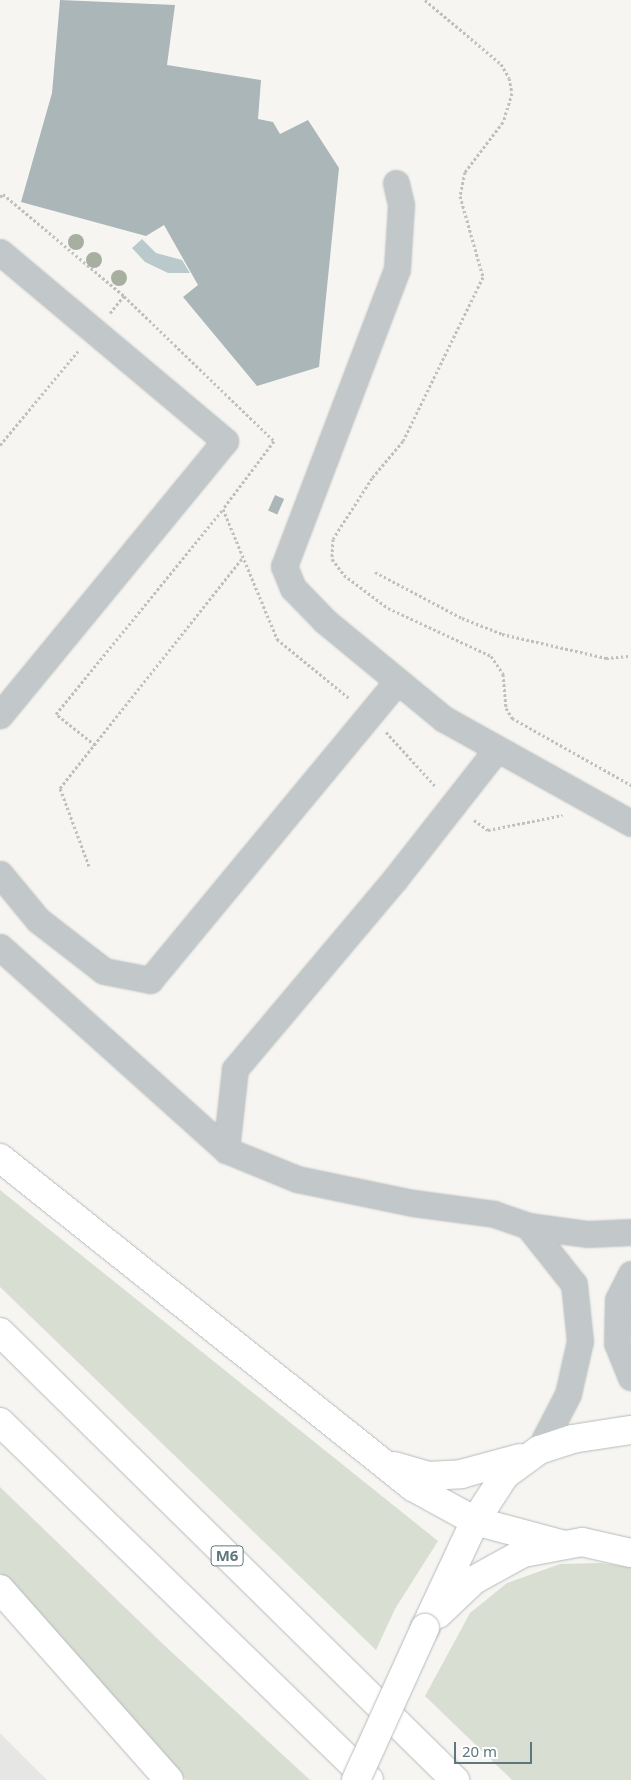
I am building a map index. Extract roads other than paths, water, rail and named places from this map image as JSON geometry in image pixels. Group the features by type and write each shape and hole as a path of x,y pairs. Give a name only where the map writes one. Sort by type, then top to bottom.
{"highway":[{"path":"0,1158 383,1464 448,1509 474,1521 561,1544"},
{"name":"M6","path":"0,1332 455,1780"},
{"path":"0,1422 369,1780"},
{"path":"383,1464 428,1476 461,1474 533,1453 572,1439 631,1430"},
{"path":"356,1780 474,1521 505,1475 533,1453"},
{"path":"425,1628 454,1598 490,1569 523,1552 561,1544 582,1542 631,1553"},
{"path":"0,1590 169,1780"}],"lane":[{"path":"396,183 401,205 397,270 284,566 299,595 397,681 444,719 496,750 631,823"},
{"path":"0,252 226,441 0,715"},
{"path":"0,874 38,920 104,970 150,980 397,681"},
{"path":"226,1150 235,1069 389,886 496,750"},
{"path":"0,947 226,1150 297,1180 414,1203 494,1214 528,1226 588,1234 631,1232"},
{"path":"528,1226 574,1284 580,1341 568,1394 533,1453"},
{"path":"631,1274 618,1300 617,1343 631,1378"}]}
